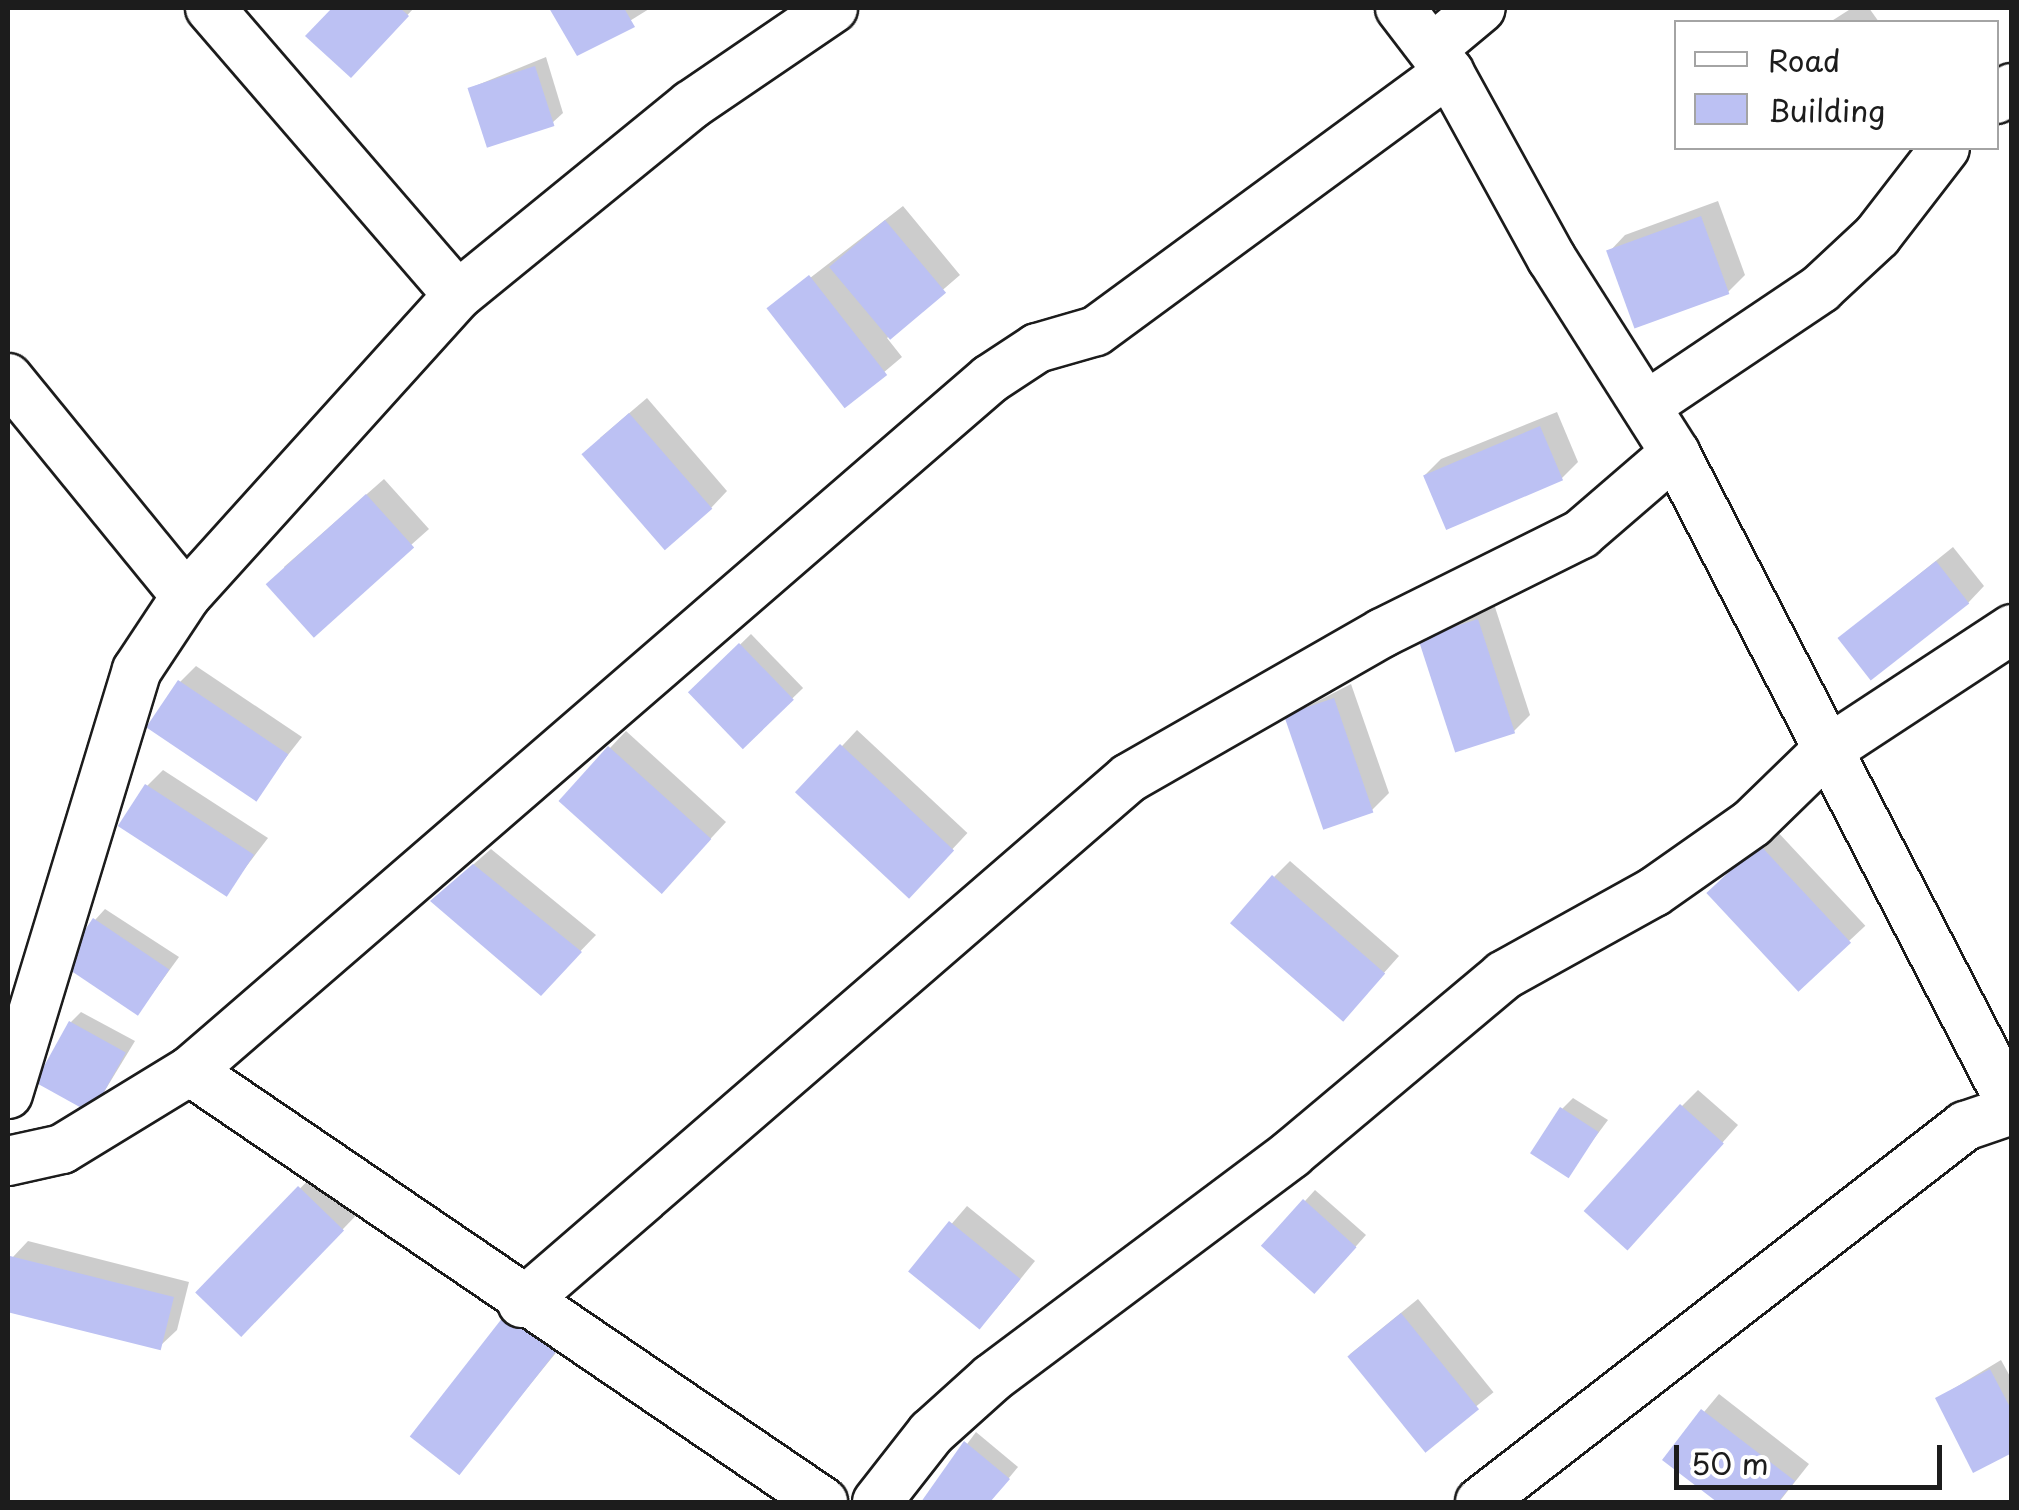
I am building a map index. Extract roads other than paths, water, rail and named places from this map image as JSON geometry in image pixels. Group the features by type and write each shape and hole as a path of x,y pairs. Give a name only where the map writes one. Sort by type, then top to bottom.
{"street":[{"path":"210,8 458,295"},
{"path":"8,1094 137,670 186,596 458,295 691,105 833,8"},
{"path":"1400,8 1441,60 1675,453 2012,1108 1965,1126 1480,1502"},
{"path":"8,1161 62,1148 190,1071 990,379 1037,348 1096,331 1441,60 1480,8"},
{"path":"1646,406 1820,289 1877,236 1943,150"},
{"path":"8,378 186,596"},
{"path":"522,1303 1128,778 1382,633 1581,534 1675,453"},
{"path":"877,1502 931,1434 992,1378 1290,1154 1504,975 1654,892 1752,823 1826,752 2012,629"},
{"path":"190,1071 522,1303 823,1502"}]}
